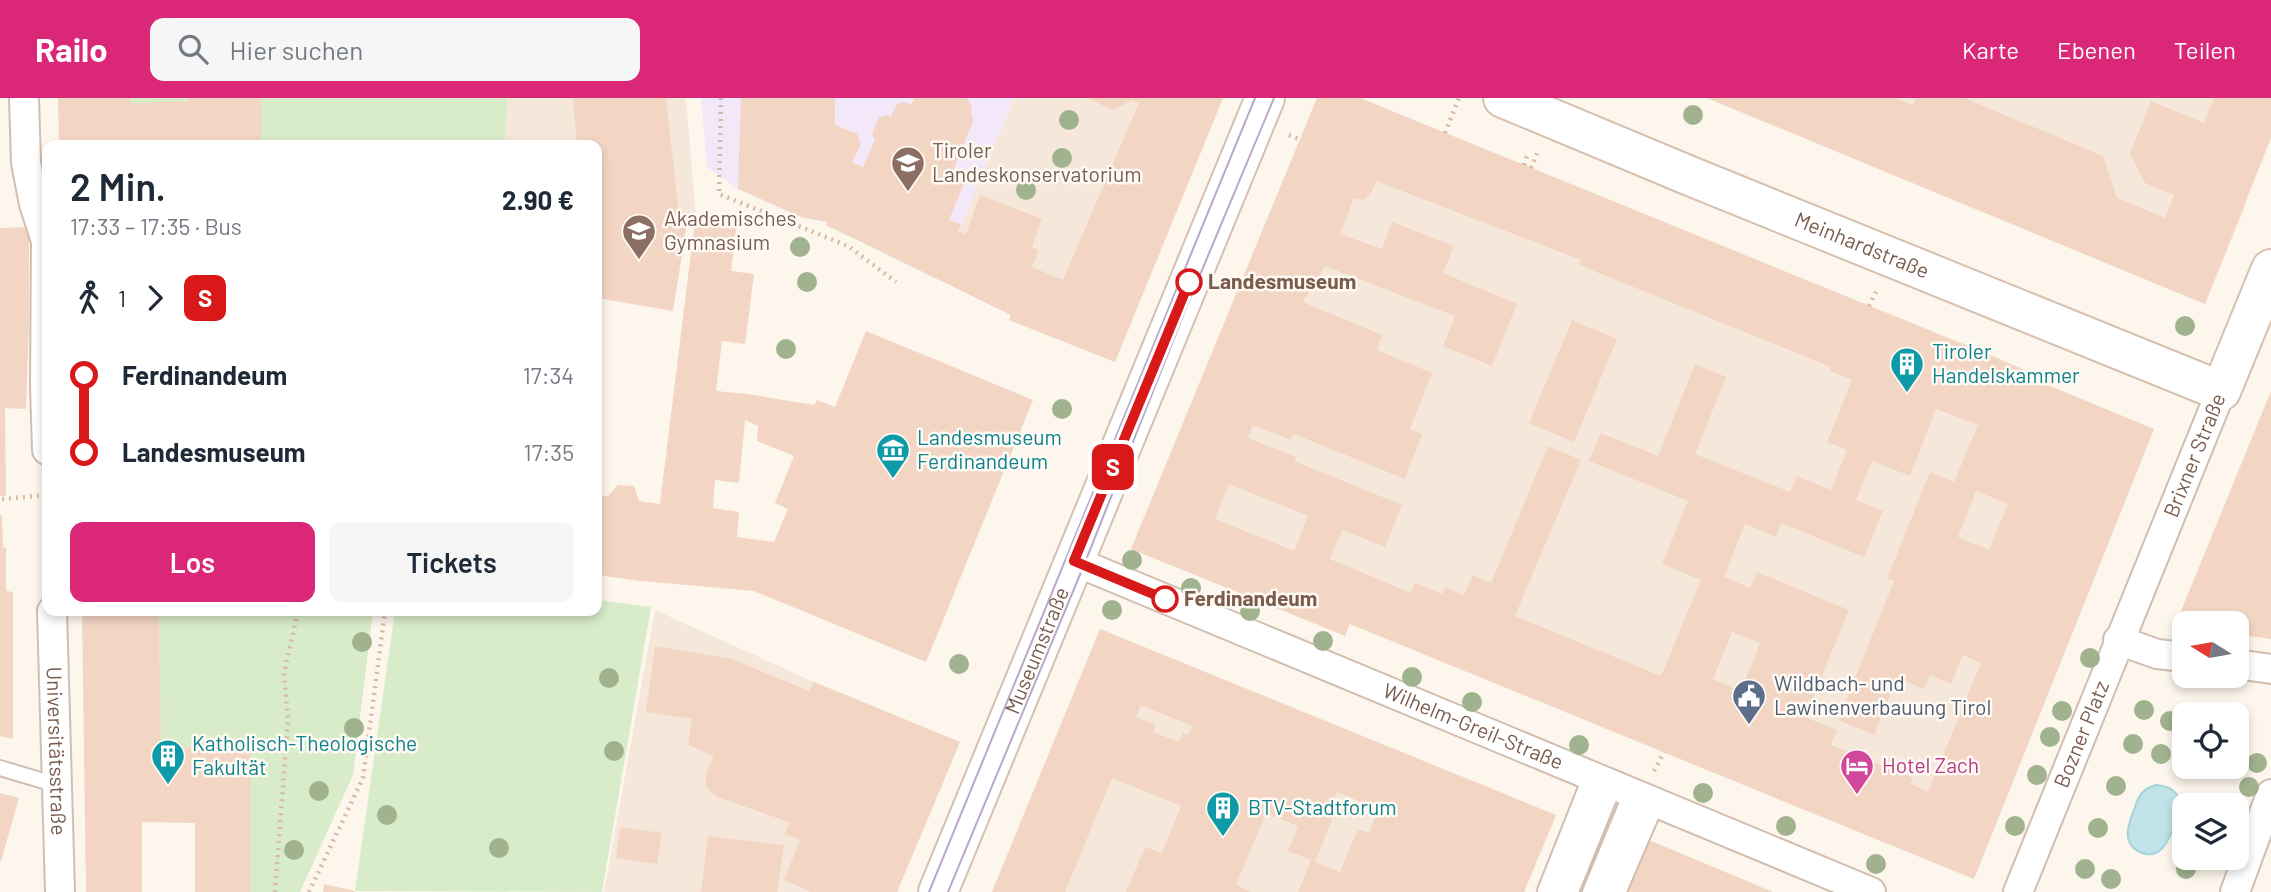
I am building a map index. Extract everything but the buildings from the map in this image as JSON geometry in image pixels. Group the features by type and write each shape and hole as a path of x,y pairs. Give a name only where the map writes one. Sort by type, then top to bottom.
{"street":[{"path":"24,98 26,163 42,229"},
{"name":"Museumstraße","path":"938,892 1265,98"},
{"name":"Meinhardstraße","path":"1503,98 2221,391"},
{"name":"Brixner Straße","path":"2118,640 2271,269"},
{"name":"Wilhelm-Greil-Straße","path":"1074,561 1871,892"},
{"name":"Universitätsstraße","path":"52,616 61,892"},
{"path":"2118,640 2157,654 2172,656"},
{"name":"Bozner Platz","path":"2018,892 2118,640"},
{"path":"2249,666 2271,669"},
{"path":"1552,892 1623,790"},
{"path":"1611,892 1623,790"},
{"path":"2235,892 2271,794"}],"lane":[{"path":"0,768 57,785"},
{"path":"1571,892 1623,790"},
{"path":"1590,892 1623,790"}],"path":[{"path":"720,98 719,194 848,246 896,282"},
{"path":"1445,133 1459,98"},
{"path":"1524,164 1528,153"},
{"path":"1531,168 1536,155"},
{"path":"2,499 42,495"},
{"path":"275,892 288,720 284,673 297,616"},
{"path":"309,892 363,779 384,616"}],"shaded area":[{"path":"427,98 686,98 696,220 602,221 602,140 434,140"},
{"path":"701,98 1014,98 939,279 826,225 827,222 801,217 738,189 707,167"},
{"path":"1014,98 1223,98 1115,362 1009,320 1011,315 939,279"},
{"path":"1317,98 1360,98 2154,429 1974,879 1350,624 1306,619 1131,549"},
{"path":"1707,98 2271,98 2243,206 2245,207 2205,304"},
{"path":"655,610 814,682 960,742 897,892 604,892"},
{"path":"1100,629 1556,815 1524,892 992,892"}],"green space":[{"path":"130,98 188,98 188,101 130,103"},
{"path":"261,98 507,98 505,140 261,140"},
{"path":"602,601 651,607 602,892 355,891 394,616 602,616"},
{"path":"159,616 372,616 353,775 300,892 251,892 251,750 161,747"}],"water":[{"path":"2156,785 2165,786 2176,793 2172,793 2172,832 2162,848 2152,854 2138,851 2128,838 2133,812 2140,795"}],"tram line":[{"path":"929,892 1255,98"},
{"path":"948,892 1274,98"}],"bus line":[{"name":"S","path":"1165,599 1074,561 1189,282"}],"place":[{"name":"Tiroler Landeskonservatorium","path":"908,193"},
{"name":"Akademisches Gymnasium","path":"639,261"},
{"name":"Landesmuseum","path":"1189,282"},
{"name":"Tiroler Handelskammer","path":"1907,394"},
{"name":"Landesmuseum Ferdinandeum","path":"893,480"},
{"name":"Ferdinandeum","path":"1165,599"},
{"name":"Wildbach- und Lawinenverbauung Tirol","path":"1749,726"},
{"name":"Katholisch-Theologische Fakultät","path":"168,786"},
{"name":"Hotel Zach","path":"1857,796"},
{"name":"BTV-Stadtforum","path":"1223,838"}]}
